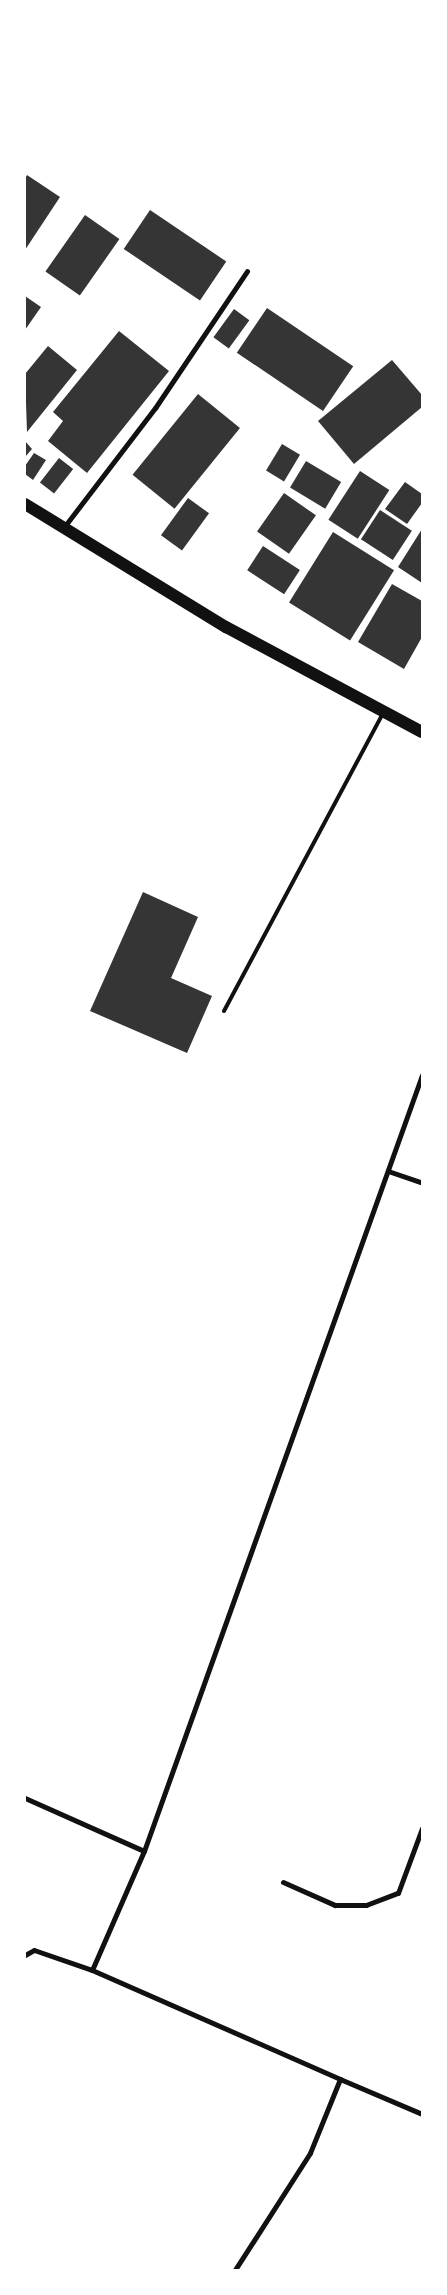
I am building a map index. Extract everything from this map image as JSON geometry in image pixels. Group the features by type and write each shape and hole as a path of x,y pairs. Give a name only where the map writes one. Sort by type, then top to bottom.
{"main road":[{"path":"25,504 226,627 422,732"}],"street":[{"path":"64,528 155,408 247,271"},
{"path":"92,1970 144,1851 422,1075"},
{"path":"388,1171 422,1183"},
{"path":"25,1798 144,1851"},
{"path":"283,1882 335,1905 366,1905 398,1892 422,1828"},
{"path":"25,1955 34,1950 92,1970 422,2114"},
{"path":"236,2270 310,2152 340,2078"}],"lane":[{"path":"224,1011 384,711"}],"building":[{"path":"27,175 60,197 25,250 25,179"},
{"path":"150,210 226,261 200,300 124,249"},
{"path":"85,215 119,239 80,296 45,272"},
{"path":"25,296 41,307 25,330"},
{"path":"267,308 353,366 323,411 237,353"},
{"path":"234,309 249,320 229,348 213,337"},
{"path":"119,331 169,371 87,473 48,441 63,421 53,412"},
{"path":"48,346 77,370 27,432 25,374"},
{"path":"392,360 422,395 422,407 354,464 318,421"},
{"path":"198,394 240,428 175,509 133,475"},
{"path":"25,441 32,449 25,457"},
{"path":"282,444 300,455 284,481 266,471"},
{"path":"34,453 46,460 33,480 25,474 25,466"},
{"path":"59,458 73,469 54,494 40,482"},
{"path":"306,461 341,482 325,509 290,488"},
{"path":"360,471 389,490 358,539 328,520"},
{"path":"405,482 422,494 422,503 407,524 385,509"},
{"path":"284,493 316,515 289,554 257,532"},
{"path":"188,498 209,513 182,550 161,535"},
{"path":"380,510 412,531 393,560 361,539"},
{"path":"422,529 422,583 398,567"},
{"path":"333,532 394,570 350,641 289,602"},
{"path":"263,546 300,570 284,594 247,570"},
{"path":"392,584 422,601 422,637 404,669 358,642"},
{"path":"143,892 198,917 171,978 212,996 187,1053 90,1011"}]}
